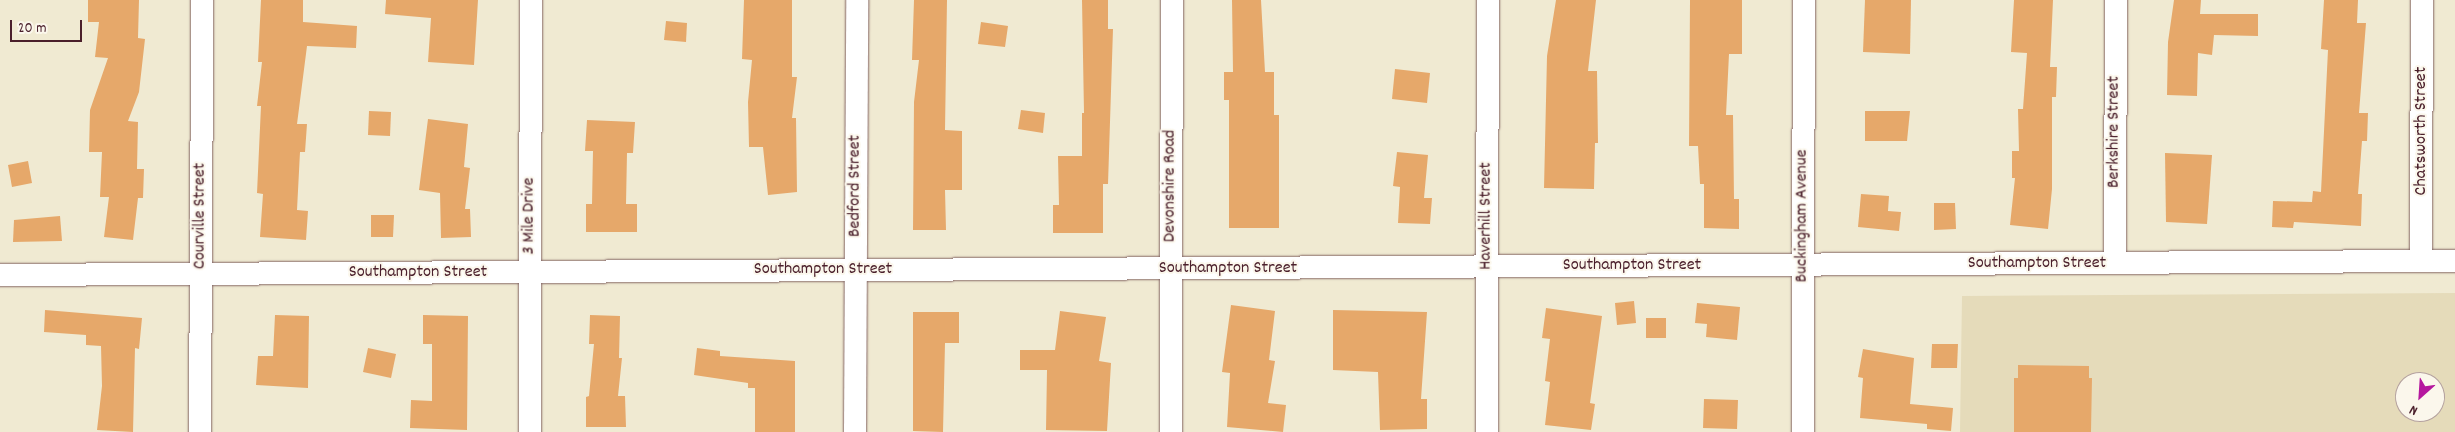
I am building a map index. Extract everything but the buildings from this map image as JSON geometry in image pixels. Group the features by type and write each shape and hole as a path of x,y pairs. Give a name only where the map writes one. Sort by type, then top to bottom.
{"street":[{"name":"Courville Street","path":"200,432 202,0"},
{"name":"3 Mile Drive","path":"530,432 531,0"},
{"name":"Bedford Street","path":"855,432 857,0"},
{"name":"Devonshire Road","path":"1171,432 1172,0"},
{"name":"Haverhill Street","path":"1487,432 1488,0"},
{"name":"Buckingham Avenue","path":"1803,432 1804,0"},
{"name":"Berkshire Street","path":"2115,263 2116,0"},
{"name":"Chatsworth Street","path":"2421,261 2422,0"},
{"name":"Southampton Street","path":"0,275 2455,261"}],"shaded area":[{"path":"2455,293 2455,432 1960,432 1962,296"}]}
